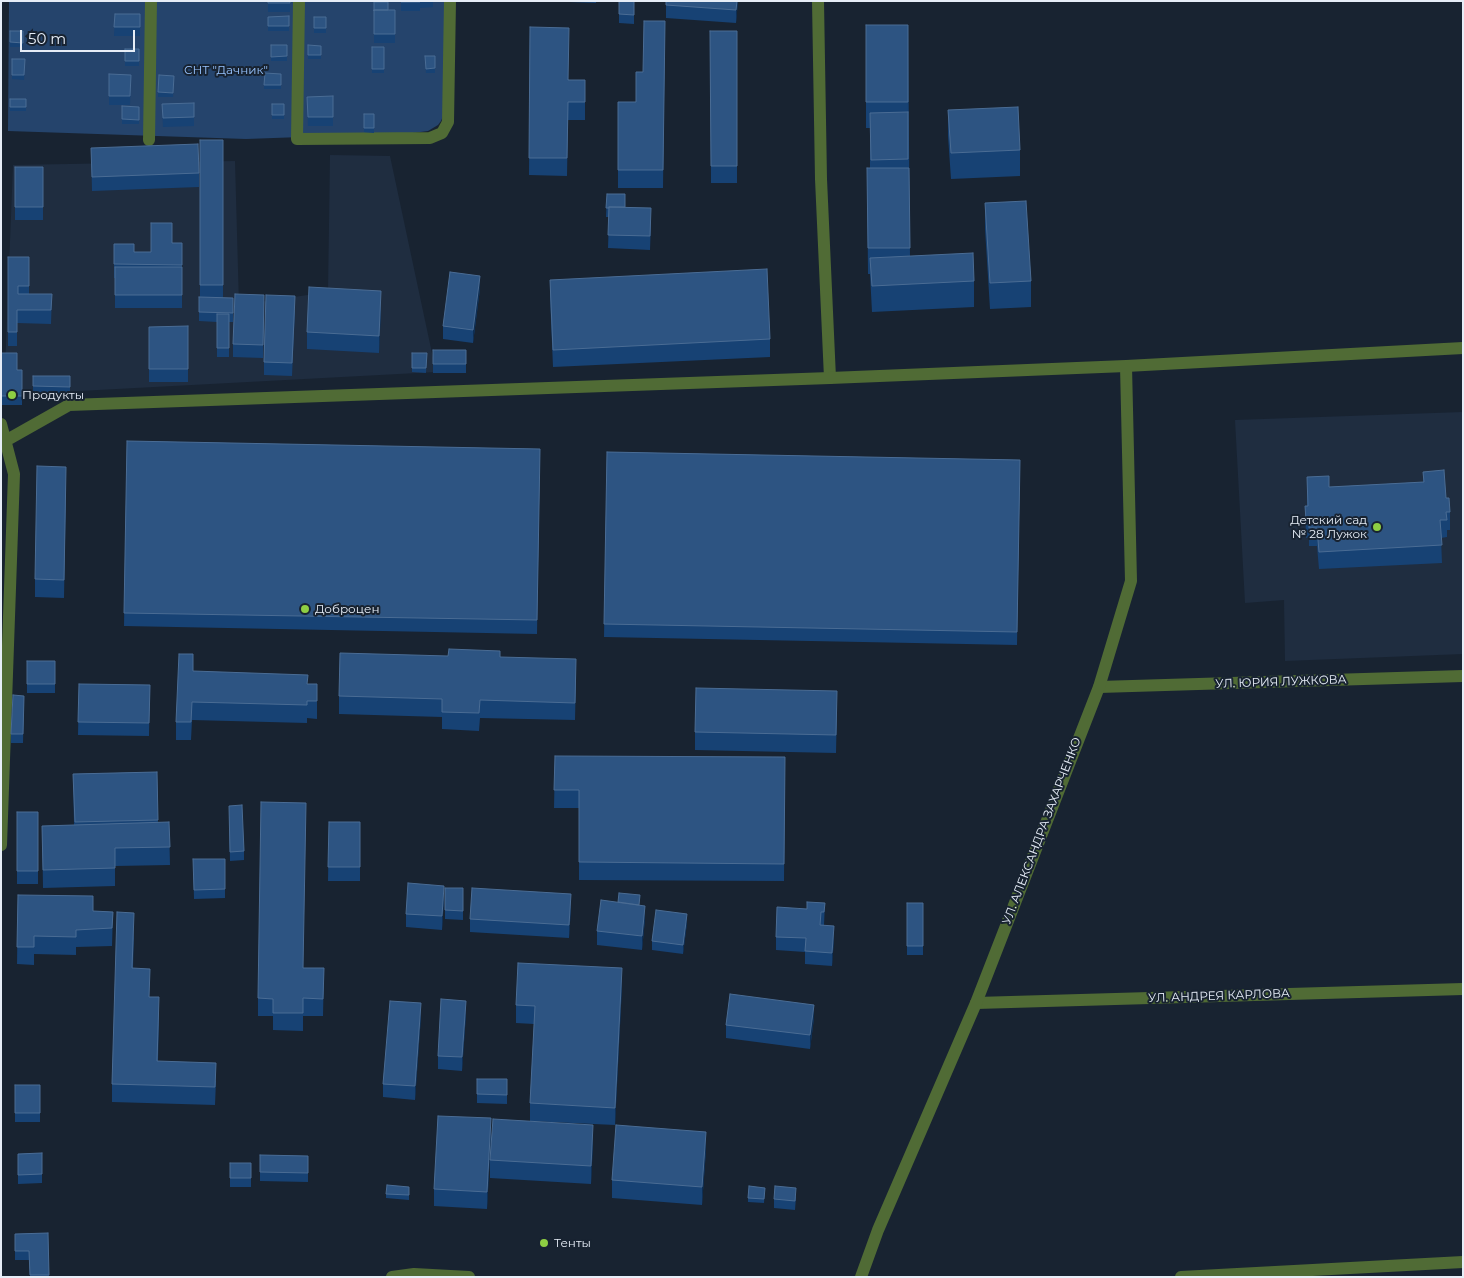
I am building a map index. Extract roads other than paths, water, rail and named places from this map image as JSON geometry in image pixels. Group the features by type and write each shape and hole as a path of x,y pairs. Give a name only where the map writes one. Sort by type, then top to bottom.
{"street":[{"path":"149,140 151,1"},
{"path":"299,1 297,139 430,138 442,132 448,122 450,1"},
{"path":"818,1 821,179 830,378"},
{"path":"7,440 69,405 1126,366 1463,348"},
{"name":"УЛ. АЛЕКСАНДРА ЗАХАРЧЕНКО","path":"862,1277 878,1230 976,1003 1099,687 1131,581 1126,366"},
{"path":"1,424 7,440 14,474 6,528 1,844"},
{"name":"УЛ. ЮРИЯ ЛУЖКОВА","path":"1099,687 1463,676"},
{"name":"УЛ. АНДРЕЯ КАРЛОВА","path":"976,1003 1463,989"},
{"path":"1181,1277 1463,1262"},
{"path":"392,1277 414,1274 469,1277"}],"place":[{"name":"Продукты","path":"12,395"},
{"name":"Детский сад № 28 Лужок","path":"1377,527"},
{"name":"Доброцен","path":"305,609"},
{"name":"Тенты","path":"544,1243"}],"park label":[{"name":"СНТ \"Дачник\"","path":"226,70"}]}
